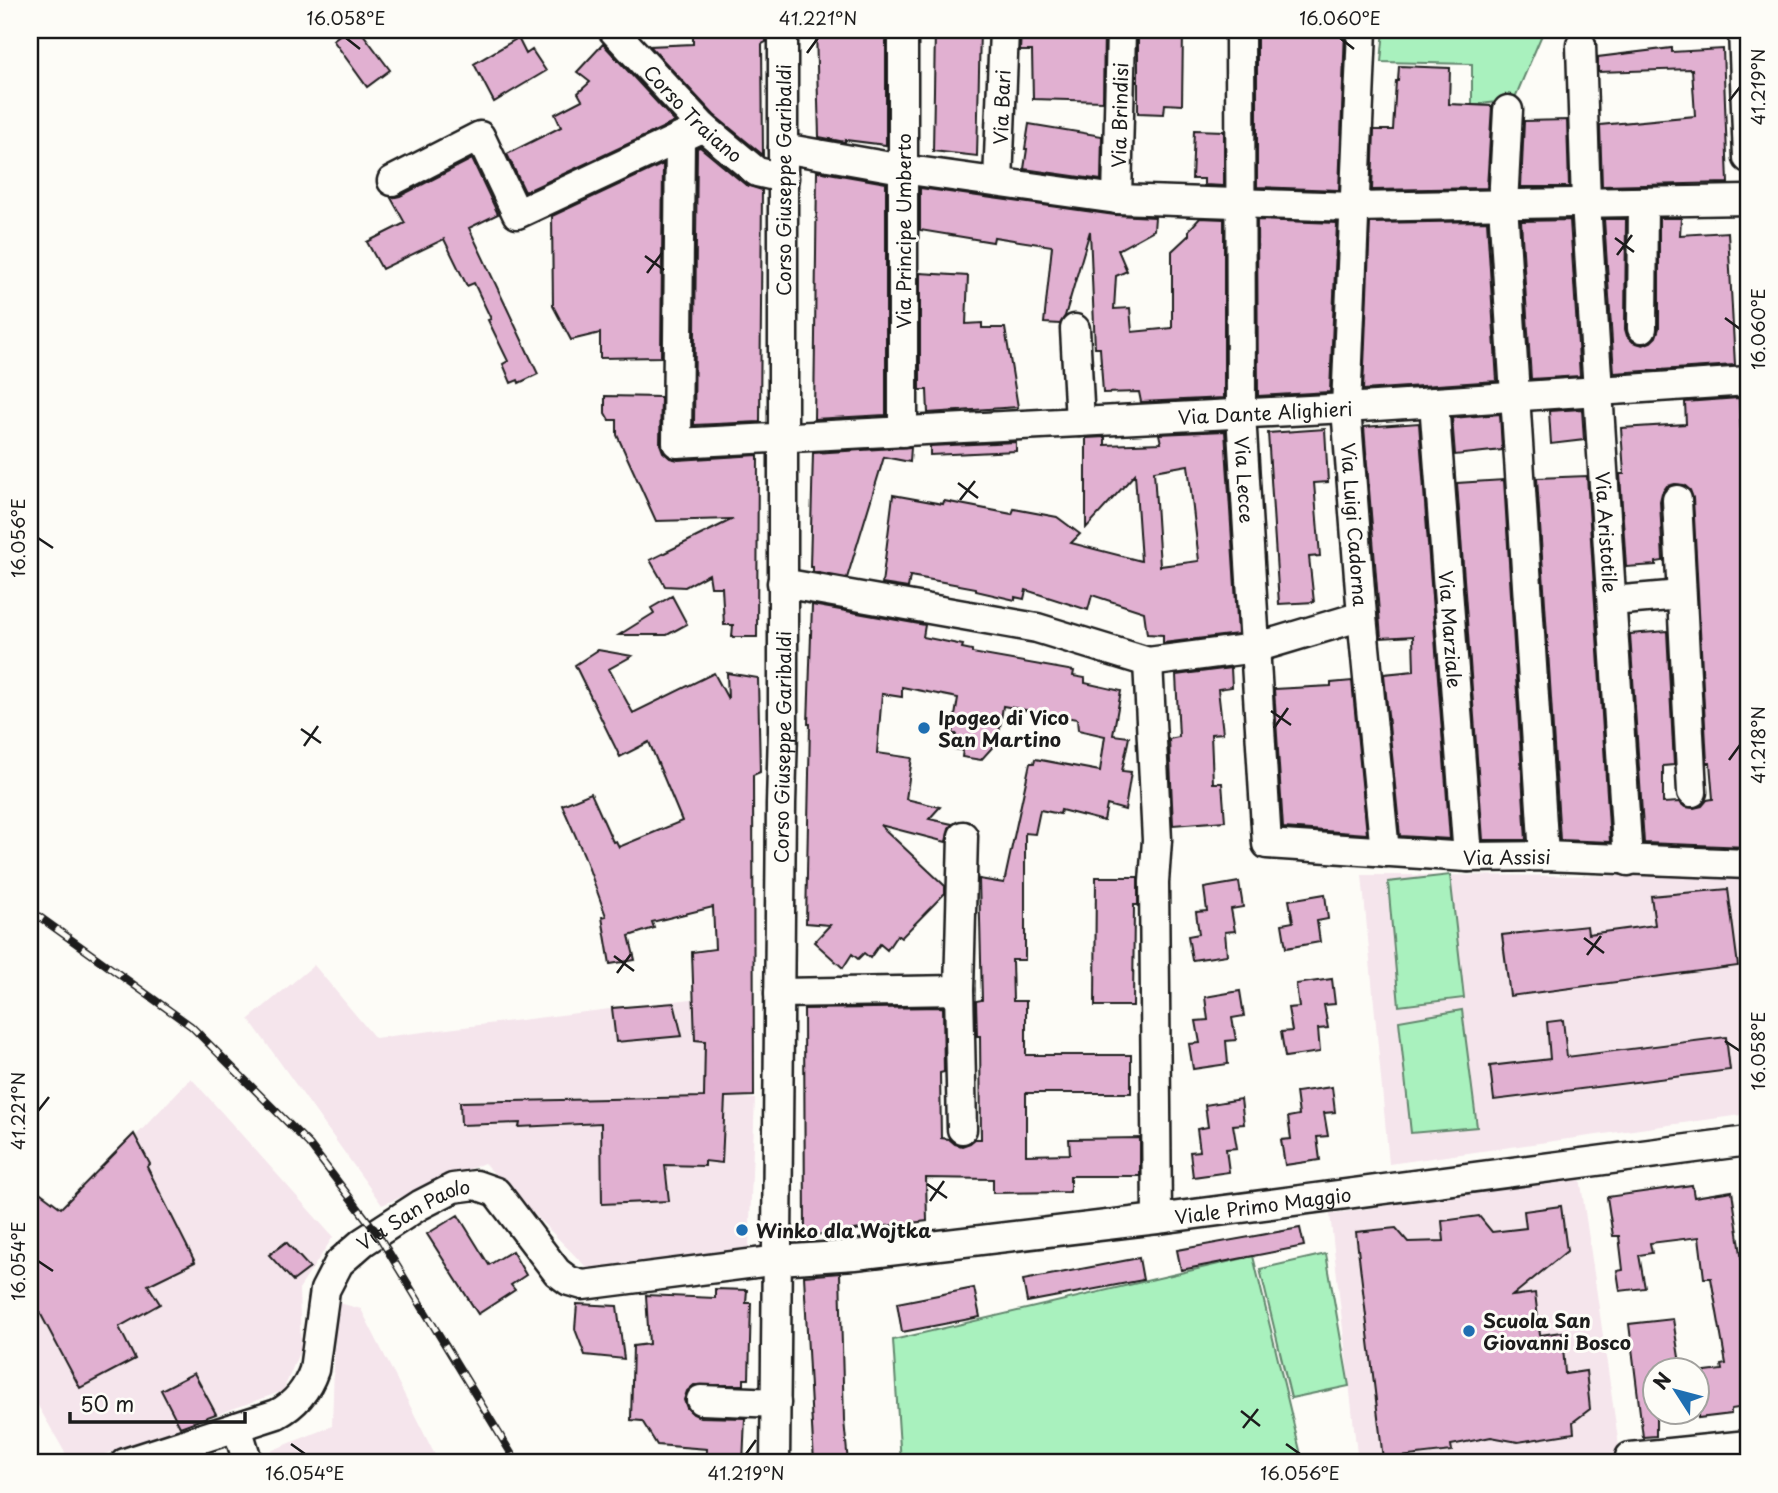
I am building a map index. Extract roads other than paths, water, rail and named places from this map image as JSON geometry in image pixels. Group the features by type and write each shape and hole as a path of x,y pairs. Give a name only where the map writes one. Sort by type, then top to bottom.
{"street":[{"name":"Corso Traiano","path":"613,30 692,132 757,172 784,178"},
{"name":"Corso Giuseppe Garibaldi","path":"775,1463 783,731 783,30"},
{"name":"Via Principe Umberto","path":"903,30 903,432"},
{"name":"Via Bari","path":"998,183 1004,30"},
{"name":"Via Brindisi","path":"1118,199 1121,30"},
{"name":"Via Lecce","path":"1240,30 1241,414 1267,844"},
{"name":"Via Luigi Cadorna","path":"1362,30 1346,408 1362,616 1385,852"},
{"path":"1743,30 1748,158"},
{"name":"Via Aristotile","path":"1581,45 1586,203 1628,861"},
{"path":"1508,110 1503,204 1544,856"},
{"path":"392,181 480,136 517,214 692,132"},
{"name":"Via Dante Alighieri","path":"692,132 677,443 1346,408 1748,381"},
{"path":"783,148 902,169 1118,199 1354,207 1748,200"},
{"path":"1642,328 1643,202"},
{"path":"1075,329 1080,422"},
{"name":"Via Marziale","path":"1434,402 1468,857"},
{"path":"1676,500 1692,792"},
{"path":"782,583 1038,628 1148,662 1255,648 1362,616"},
{"path":"1612,601 1682,595"},
{"path":"1148,662 1157,841 1154,882 1157,1219"},
{"path":"962,1129 959,990 963,836"},
{"name":"Via Assisi","path":"1267,844 1468,857 1544,856 1748,864"},
{"path":"779,993 959,990"},
{"name":"Viale Primo Maggio","path":"778,1260 855,1255 1157,1219 1748,1141"},
{"name":"Via San Paolo","path":"125,1463 286,1409 304,1392 310,1381 317,1359 326,1290 332,1275 344,1258 356,1247 420,1205 459,1185 476,1185 496,1192 553,1267 576,1284 778,1260"},
{"path":"701,1400 776,1403"},
{"path":"237,1427 248,1463"},
{"path":"1630,1457 1748,1446"}],"railway":[{"path":"30,910 191,1026 309,1144 377,1233 517,1463"}],"place":[{"name":"Ipogeo di Vico San Martino","path":"924,728"},
{"name":"Winko dla Wojtka","path":"742,1230"},
{"name":"Scuola San Giovanni Bosco","path":"1469,1331"}]}
